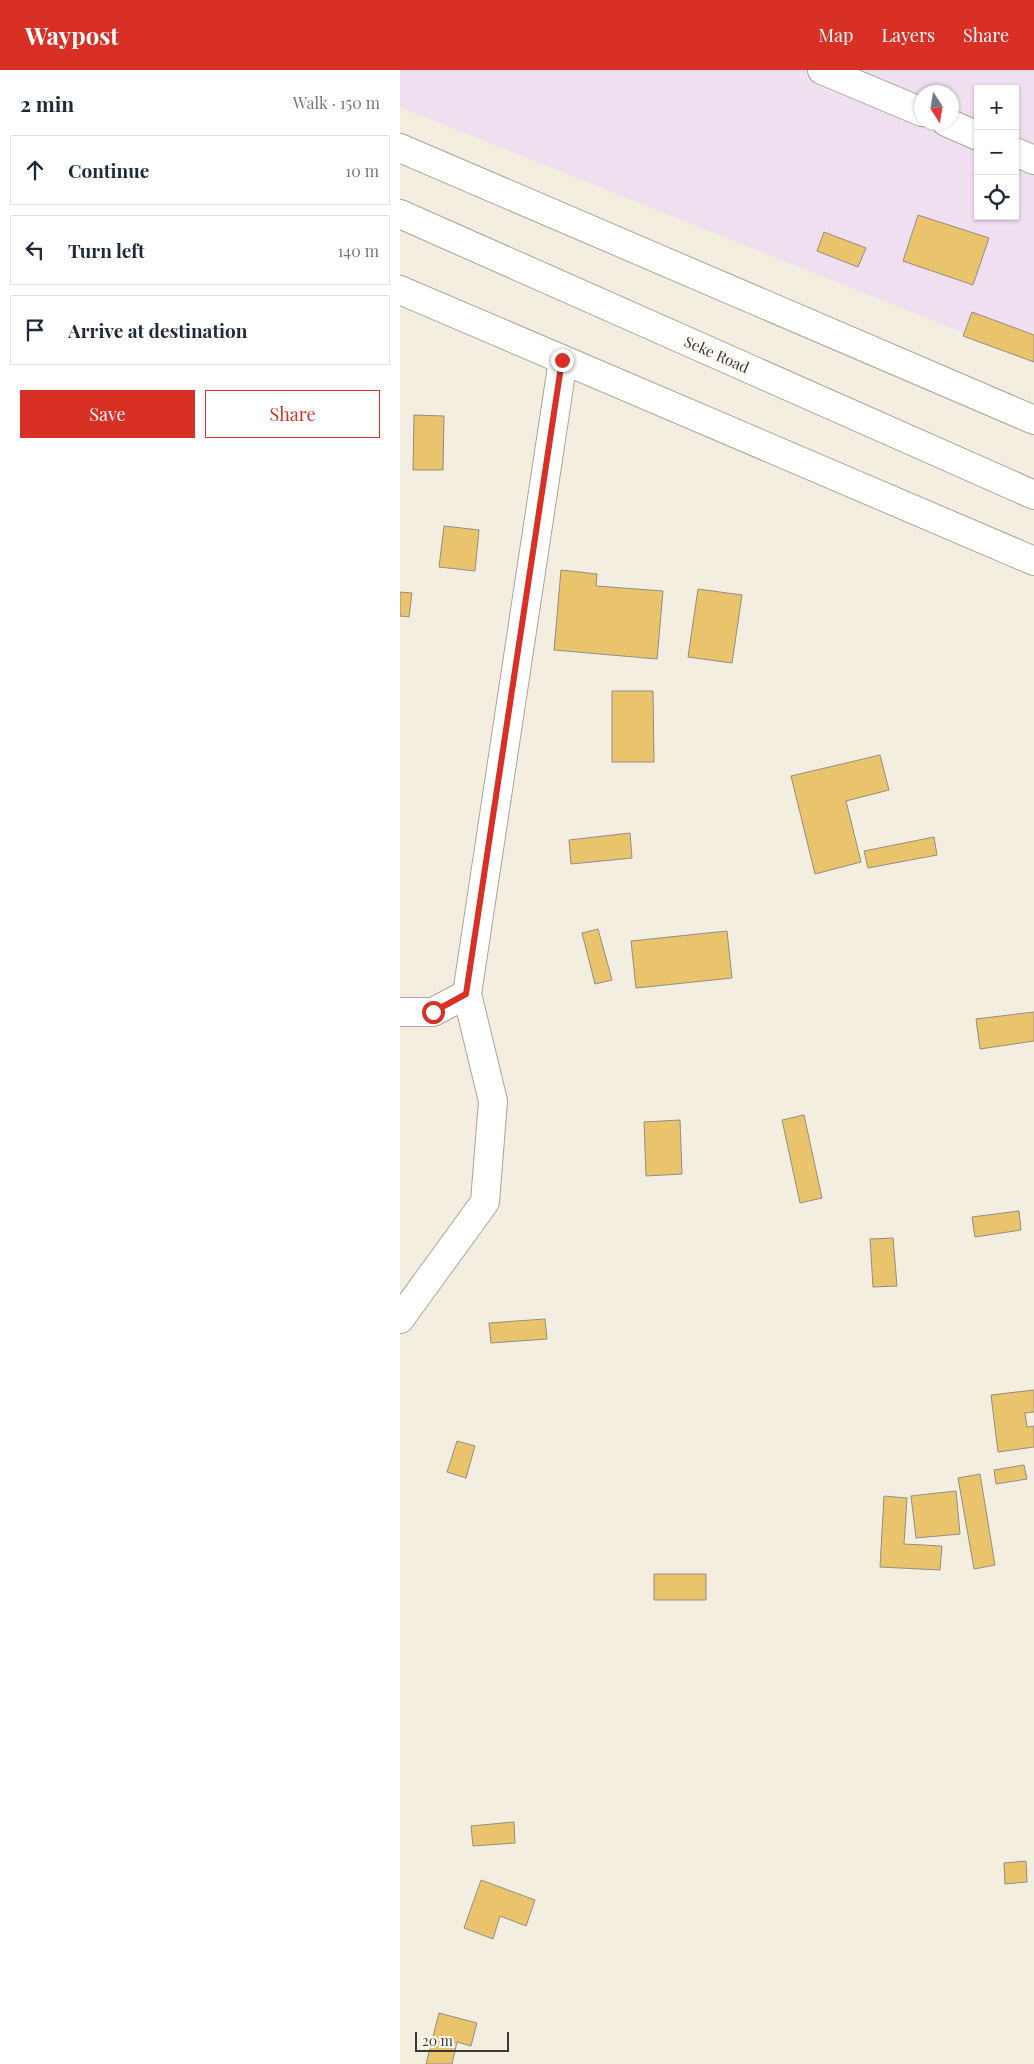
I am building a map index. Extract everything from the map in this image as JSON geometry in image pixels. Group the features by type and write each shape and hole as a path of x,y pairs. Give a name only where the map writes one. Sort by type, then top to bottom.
{"street":[{"path":"822,70 914,109"},
{"path":"959,128 974,134"},
{"path":"400,148 1034,420"},
{"path":"1019,154 1034,160"},
{"name":"Seke Road","path":"400,214 1034,495"},
{"path":"400,290 1034,561"},
{"path":"400,1319 485,1202 493,1100 466,994 562,360"},
{"path":"400,1012 433,1012 466,994"}],"shaded area":[{"path":"400,70 1034,70 1034,361 400,107"}],"building":[{"path":"918,215 989,238 973,285 903,261"},
{"path":"824,232 866,248 858,267 817,251"},
{"path":"972,312 1034,335 1034,362 963,336"},
{"path":"414,415 444,416 443,470 413,470"},
{"path":"444,526 479,530 475,571 439,567"},
{"path":"561,570 597,574 596,586 663,591 657,659 554,650"},
{"path":"698,589 742,595 732,663 688,657"},
{"path":"400,592 412,593 409,617 400,616"},
{"path":"612,691 653,691 654,762 612,762"},
{"path":"880,755 889,790 846,801 861,862 815,874 791,776"},
{"path":"630,833 632,858 571,864 569,840"},
{"path":"934,837 937,855 868,868 864,851"},
{"path":"598,929 612,980 595,984 582,933"},
{"path":"727,931 732,978 636,988 631,941"},
{"path":"1034,1012 1034,1041 980,1049 976,1019"},
{"path":"804,1115 822,1198 800,1203 782,1120"},
{"path":"680,1120 682,1174 646,1176 644,1122"},
{"path":"1019,1211 1021,1230 975,1237 972,1217"},
{"path":"893,1238 897,1286 873,1287 870,1239"},
{"path":"545,1319 547,1339 491,1343 489,1323"},
{"path":"1034,1390 1034,1412 1025,1413 1027,1427 1034,1426 1034,1447 998,1452 991,1395"},
{"path":"457,1441 475,1446 466,1478 447,1472"},
{"path":"1024,1465 1027,1479 996,1484 994,1470"},
{"path":"980,1474 995,1565 974,1569 958,1478"},
{"path":"956,1491 960,1534 916,1538 911,1496"},
{"path":"884,1496 907,1498 904,1544 942,1546 940,1570 880,1567"},
{"path":"654,1574 706,1574 706,1600 654,1600"},
{"path":"514,1822 515,1843 473,1846 471,1826"},
{"path":"1026,1861 1027,1882 1005,1884 1004,1863"},
{"path":"481,1880 535,1900 526,1926 500,1916 493,1939 464,1928"},
{"path":"439,2013 477,2023 471,2046 457,2042 452,2064 426,2064"}],"route":[{"path":"433,1012 466,994 562,360"}]}
